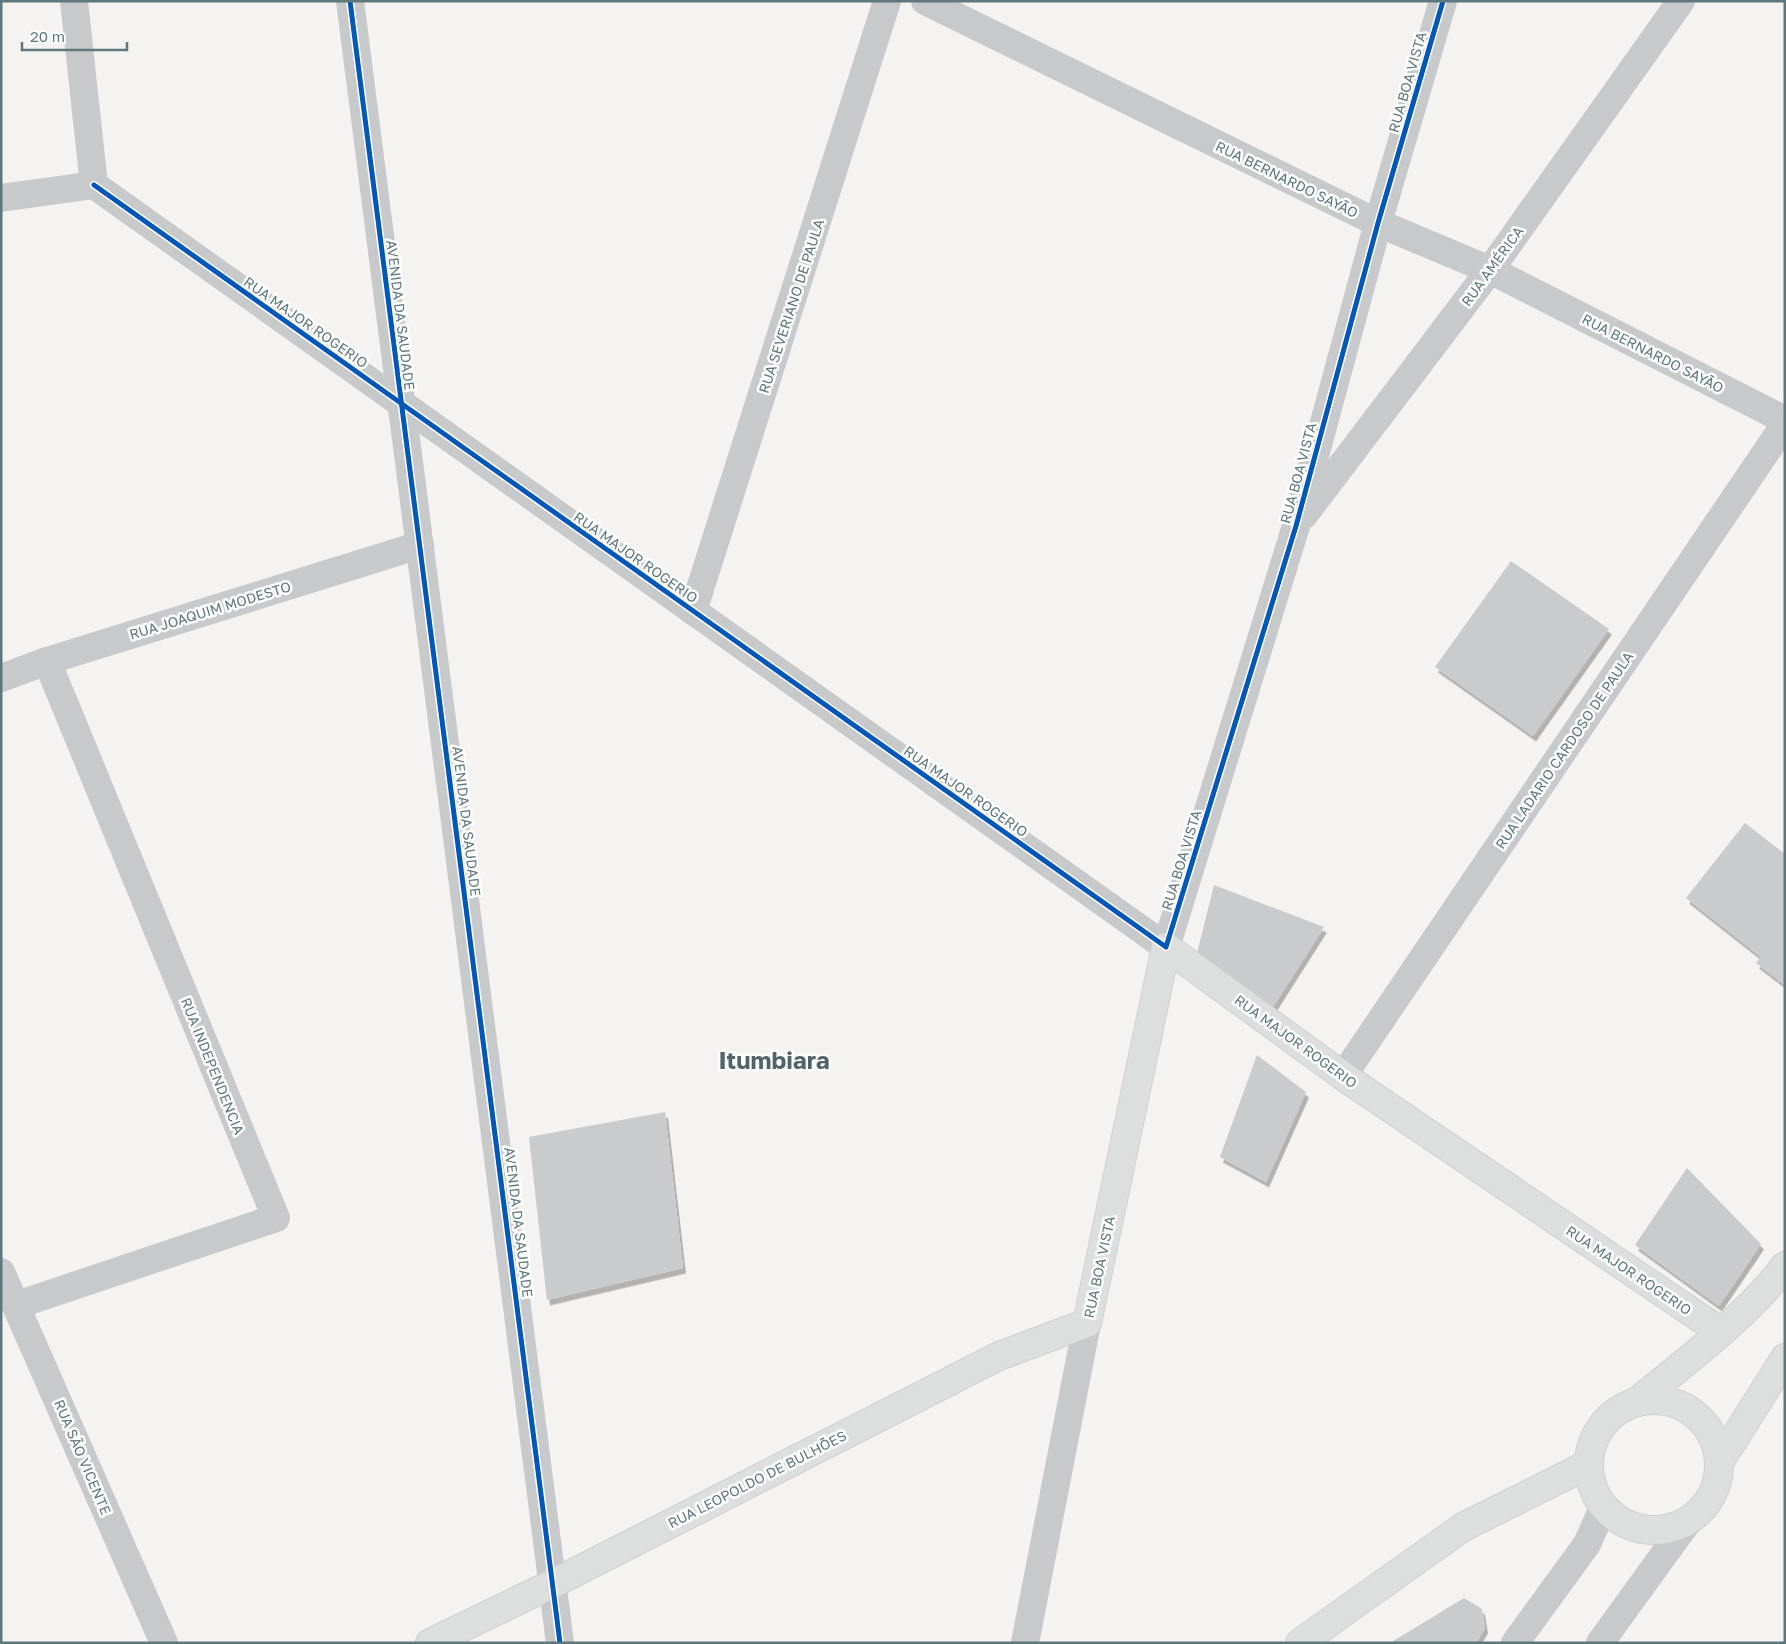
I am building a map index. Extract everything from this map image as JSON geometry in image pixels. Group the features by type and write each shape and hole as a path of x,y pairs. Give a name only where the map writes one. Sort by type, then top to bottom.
{"main road":[{"name":"RUA MAJOR ROGERIO","path":"1166,947 1344,1076 1721,1332"},
{"name":"RUA BOA VISTA","path":"1087,1323 1166,947"},
{"path":"1637,1402 1658,1400 1678,1404 1694,1414 1712,1435 1720,1461 1718,1481 1710,1498 1690,1520 1664,1529 1642,1528 1621,1520 1604,1506 1596,1493 1591,1478 1589,1464 1593,1443 1603,1425 1618,1411 1637,1402 1721,1332 1764,1292 1785,1266"},
{"name":"RUA LEOPOLDO DE BULHÕES","path":"430,1643 554,1583 999,1356 1087,1323"},
{"path":"1720,1461 1782,1366"},
{"path":"1300,1643 1463,1527 1589,1464"}],"street":[{"path":"1,198 94,185 74,1"},
{"name":"AVENIDA DA SAUDADE","path":"350,1 400,403 554,1583 560,1643"},
{"name":"RUA SEVERIANO DE PAULA","path":"693,611 887,1"},
{"name":"RUA BERNARDO SAYÃO","path":"925,1 1378,223 1490,270 1785,422"},
{"name":"RUA BOA VISTA","path":"1166,947 1296,526 1378,223 1443,1"},
{"name":"RUA AMÉRICA","path":"1296,526 1490,270 1681,1"},
{"name":"RUA MAJOR ROGERIO","path":"94,185 1166,947"},
{"name":"RUA LADARIO CARDOSO DE PAULA","path":"1344,1076 1785,422"},
{"name":"RUA JOAQUIM MODESTO","path":"1,678 420,545"},
{"name":"RUA INDEPENDENCIA","path":"17,1305 276,1218 47,662"},
{"name":"RUA SÃO VICENTE","path":"1,1272 164,1643"},
{"name":"RUA BOA VISTA","path":"1025,1643 1087,1323"},
{"path":"1515,1643 1586,1544 1604,1506"},
{"path":"1600,1643 1690,1520"}],"building":[{"path":"1511,561 1609,629 1533,736 1435,667"},
{"path":"1745,823 1785,854 1785,985 1756,963 1761,957 1686,898"},
{"path":"1214,885 1324,927 1273,1007 1197,953"},
{"path":"1257,1055 1306,1092 1266,1182 1220,1157"},
{"path":"665,1112 683,1268 547,1300 529,1137"},
{"path":"1687,1168 1761,1244 1719,1306 1635,1245"},
{"path":"1464,1598 1482,1609 1485,1628 1476,1643 1390,1643"}],"cycle path":[{"path":"350,1 560,1643"},
{"path":"94,185 1166,947 1296,526 1378,223 1443,1"}],"district":[{"name":"Itumbiara","path":"774,1059"}]}
